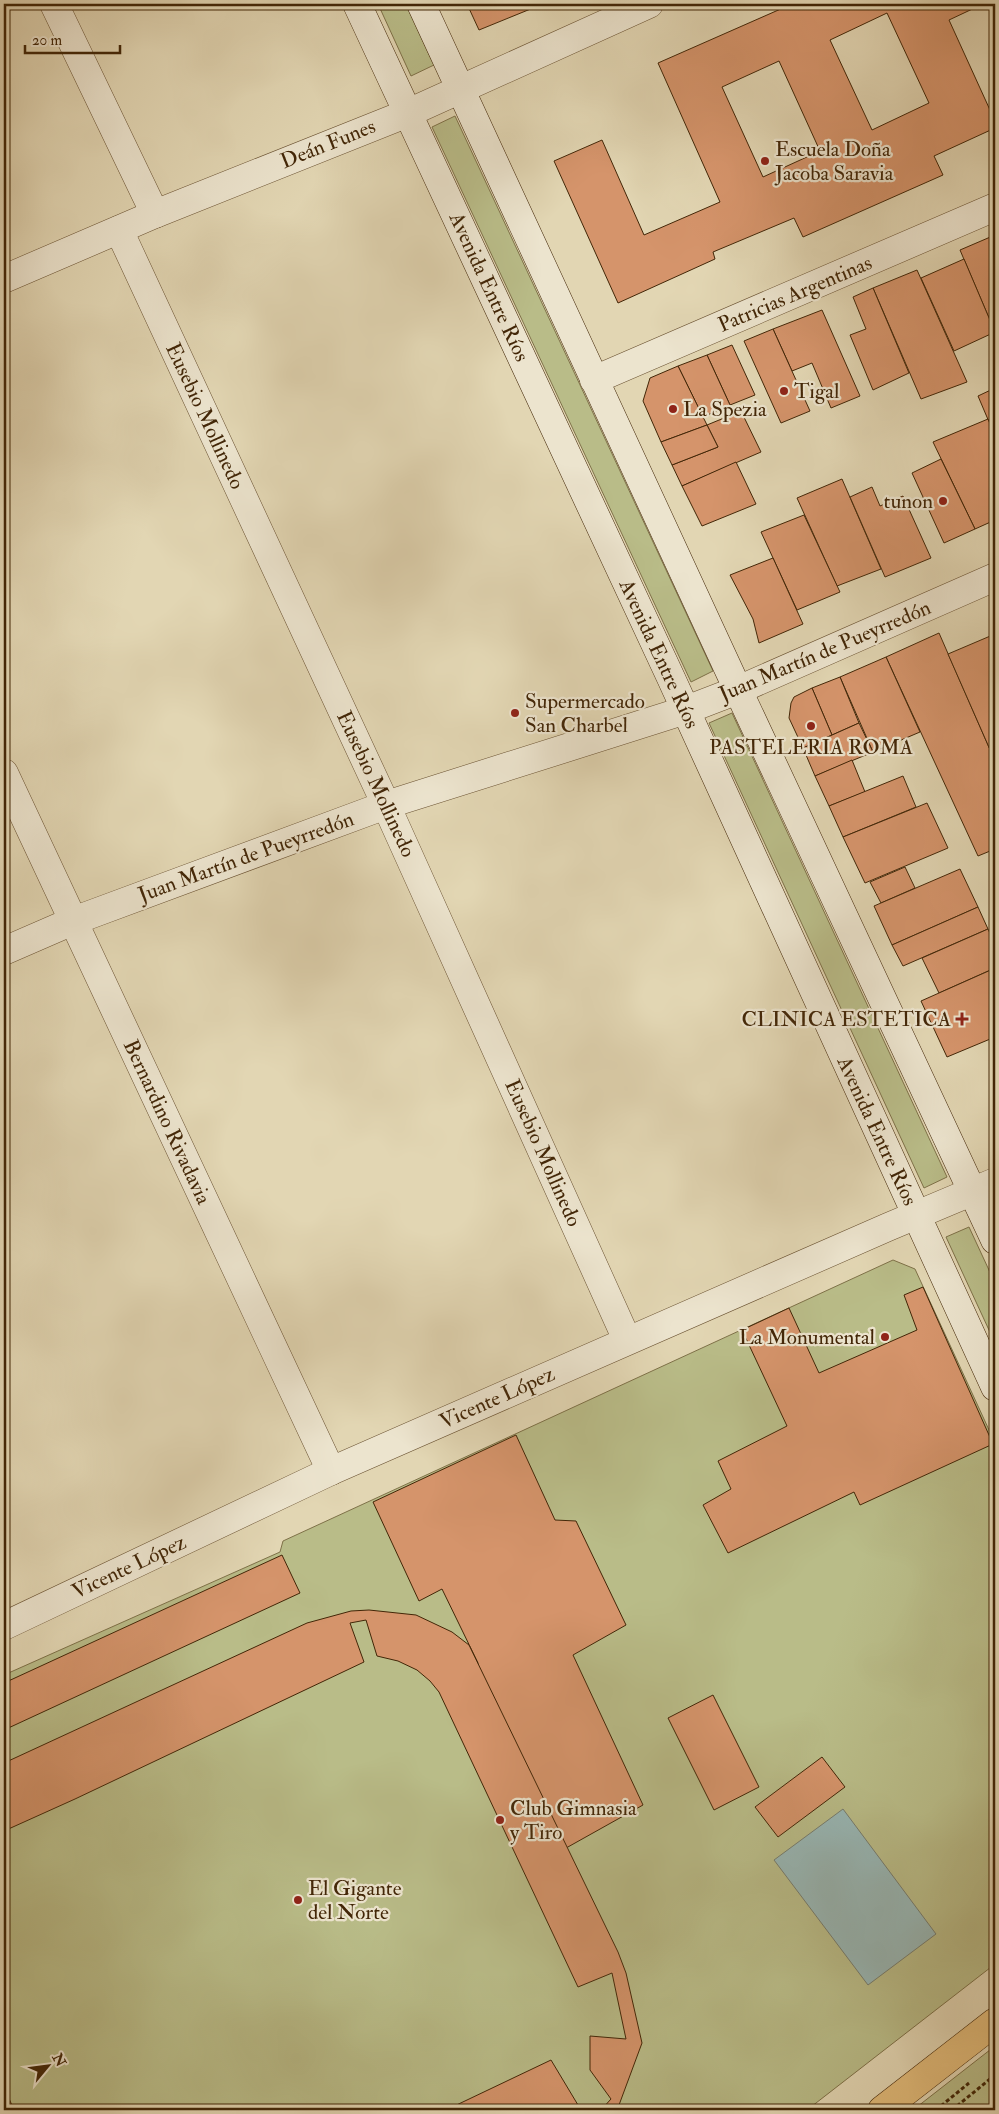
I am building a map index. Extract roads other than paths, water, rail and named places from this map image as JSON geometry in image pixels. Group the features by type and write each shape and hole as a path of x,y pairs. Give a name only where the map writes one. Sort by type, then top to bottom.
{"main road":[{"path":"882,2110 995,2022"}],"street":[{"path":"54,4 155,214"},
{"name":"Avenida Entre Ríos","path":"357,4 686,710 995,1387"},
{"path":"421,4 738,690 984,1187 995,1240"},
{"name":"Deán Funes","path":"4,279 155,214 408,113 649,4"},
{"name":"Patricias Argentinas","path":"594,380 995,207"},
{"name":"Eusebio Mollinedo","path":"119,230 386,805 627,1340"},
{"name":"Juan Martín de Pueyrredón","path":"4,951 73,921 386,805 686,710 738,690 995,577"},
{"name":"Bernardino Rivadavia","path":"4,773 331,1472"},
{"name":"Vicente López","path":"4,1626 331,1472 627,1340 984,1187"}],"water":[{"path":"843,1809 936,1934 868,1985 774,1860"}],"place":[{"name":"Escuela Doña Jacoba Saravia","path":"765,161"},
{"name":"Tigal","path":"784,391"},
{"name":"La Spezia","path":"673,409"},
{"name":"tunon","path":"943,501"},
{"name":"Supermercado San Charbel","path":"515,713"},
{"name":"PASTELERIA ROMA","path":"811,726"},
{"name":"CLINICA ESTETICA","path":"962,1019"},
{"name":"La Monumental","path":"885,1337"},
{"name":"Club Gimnasia y Tiro","path":"500,1820"},
{"name":"El Gigante del Norte","path":"298,1900"}]}
